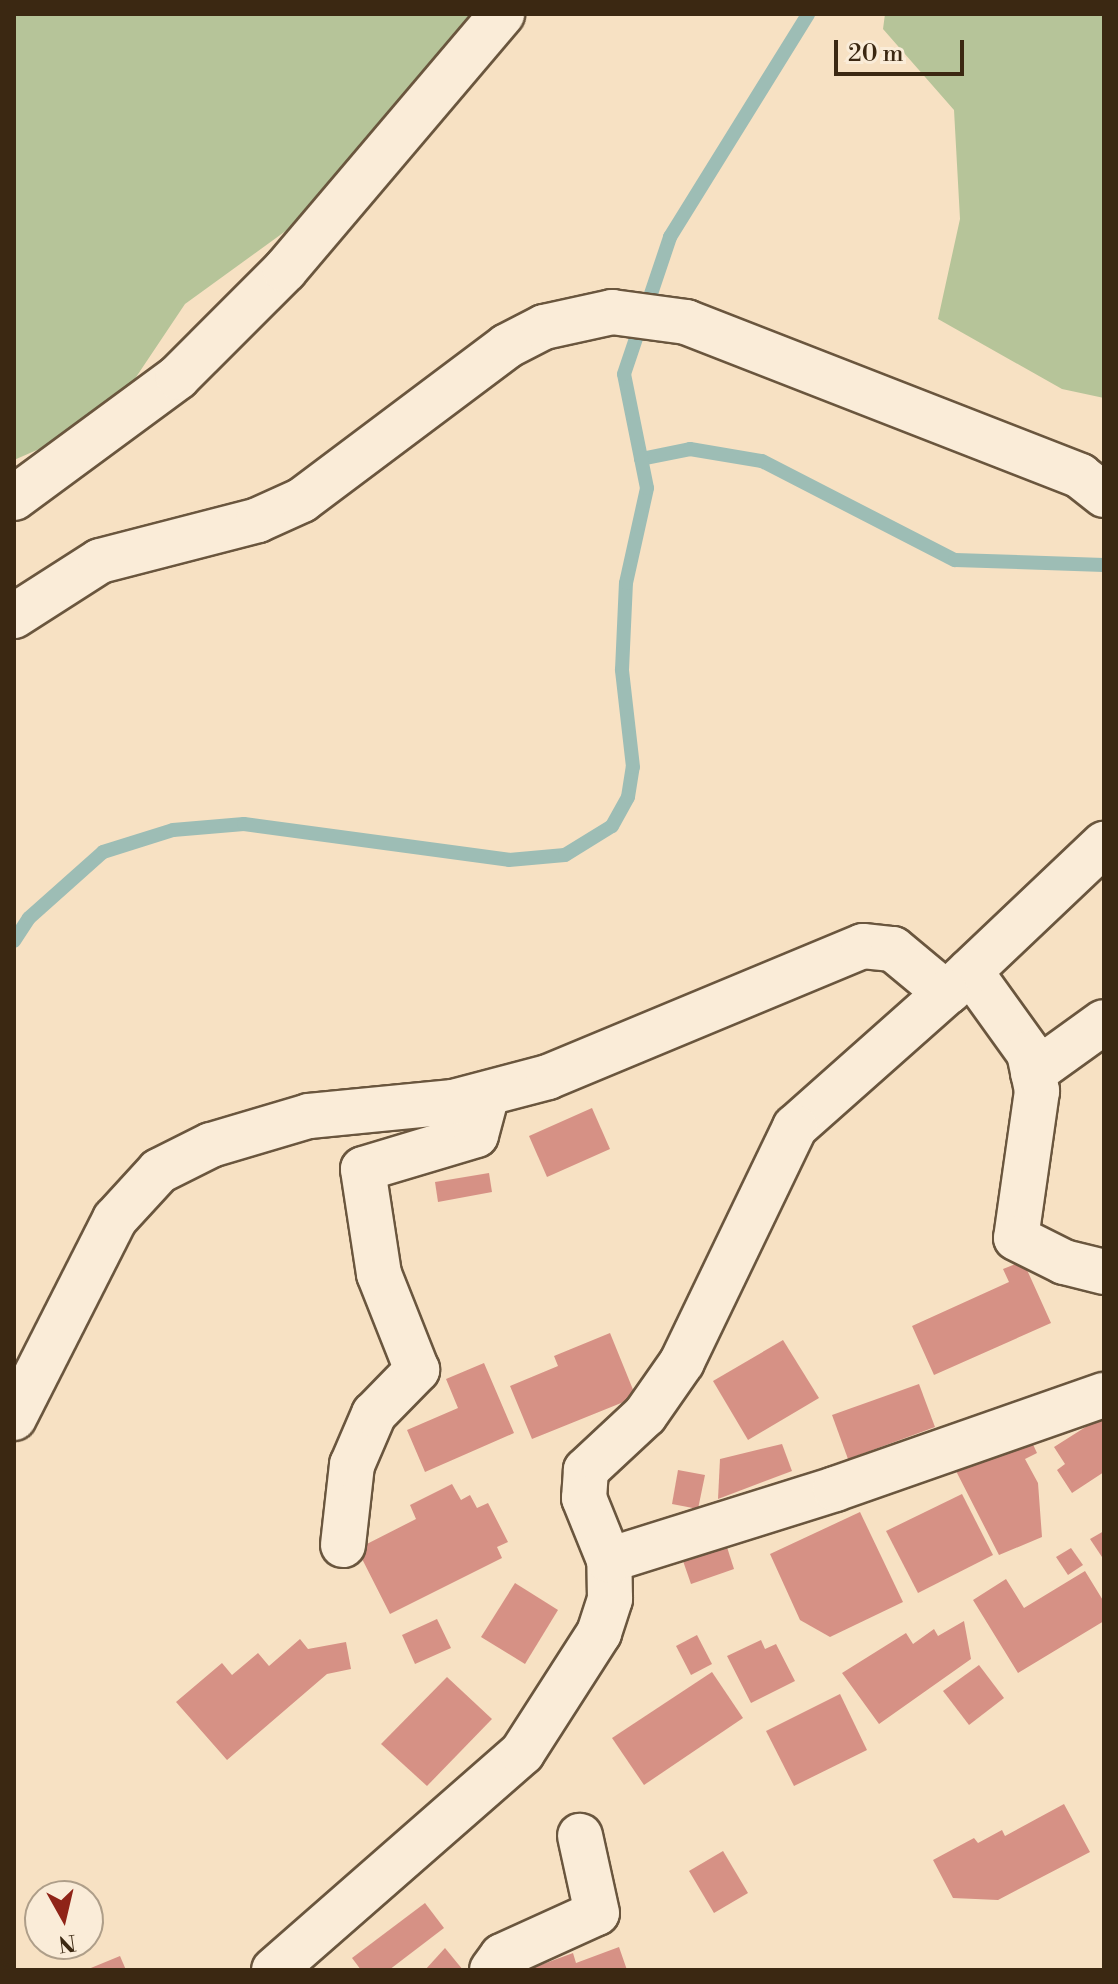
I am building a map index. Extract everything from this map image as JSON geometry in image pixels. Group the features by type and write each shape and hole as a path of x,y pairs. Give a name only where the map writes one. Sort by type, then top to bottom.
{"street":[{"path":"14,498 189,366 285,270 502,14"},
{"path":"14,616 100,561 258,520 302,500 507,346 544,327 612,312 686,322 1080,476 1104,495"},
{"path":"274,1970 522,1753 599,1633 610,1599 609,1560 584,1498 586,1470 645,1415 682,1362 795,1127 958,982 1104,844"},
{"path":"14,1418 115,1219 159,1171 211,1145 309,1116 453,1102 548,1077 863,946 893,949 958,982 1029,1053 1037,1091 1016,1238 1064,1262 1104,1272"},
{"path":"1033,1073 1104,1022"},
{"path":"343,1545 352,1465 374,1414 417,1370 379,1274 363,1169 476,1135 487,1094"},
{"path":"609,1560 864,1480 1104,1395"},
{"path":"492,1970 502,1956 597,1913 580,1836"}],"green space":[{"path":"14,14 471,14 442,74 316,209 185,304 108,419 14,460"},
{"path":"885,14 1104,14 1104,398 1062,389 938,319 960,219 954,110 883,29"}],"building":[{"path":"592,1108 610,1149 547,1177 529,1136"},
{"path":"489,1173 492,1192 438,1202 435,1182"},
{"path":"1023,1261 1051,1323 934,1375 912,1326 1009,1282 1003,1269"},
{"path":"610,1333 636,1397 532,1439 510,1386 558,1366 554,1356"},
{"path":"783,1340 819,1398 748,1440 713,1381"},
{"path":"484,1363 514,1433 425,1472 407,1430 458,1408 446,1379"},
{"path":"919,1384 935,1427 848,1459 832,1415"},
{"path":"1103,1416 1104,1472 1072,1493 1057,1470 1065,1464 1054,1447"},
{"path":"1030,1438 1037,1453 1025,1459 1038,1483 1042,1537 999,1555 956,1471"},
{"path":"782,1444 792,1471 718,1499 720,1459"},
{"path":"678,1470 705,1475 698,1509 672,1504"},
{"path":"452,1484 461,1500 470,1495 477,1508 488,1503 508,1542 497,1547 502,1558 390,1614 357,1549 416,1519 410,1505"},
{"path":"962,1494 993,1555 918,1593 886,1531"},
{"path":"860,1512 903,1602 830,1637 800,1620 770,1554"},
{"path":"1104,1531 1104,1560 1090,1539"},
{"path":"726,1544 734,1569 691,1584 682,1558"},
{"path":"1071,1548 1083,1565 1068,1575 1056,1557"},
{"path":"1085,1571 1104,1602 1104,1621 1018,1673 973,1600 1006,1579 1024,1608"},
{"path":"515,1583 558,1610 525,1664 481,1637"},
{"path":"437,1619 451,1648 415,1664 402,1635"},
{"path":"964,1621 971,1659 879,1724 842,1673 906,1633 913,1644 934,1629 938,1636"},
{"path":"697,1635 712,1664 691,1675 676,1646"},
{"path":"300,1639 308,1649 346,1642 351,1669 327,1674 227,1760 176,1702 222,1663 232,1675 258,1653 269,1666"},
{"path":"761,1640 765,1649 776,1644 795,1681 751,1703 727,1656"},
{"path":"979,1665 1004,1698 969,1725 943,1691"},
{"path":"712,1672 743,1718 644,1785 612,1738"},
{"path":"447,1677 492,1719 427,1786 381,1744"},
{"path":"840,1694 867,1750 794,1786 766,1731"},
{"path":"1064,1804 1090,1852 998,1900 953,1898 933,1860 974,1838 978,1843 1002,1830 1005,1836"},
{"path":"723,1851 748,1893 714,1913 689,1871"},
{"path":"425,1903 444,1928 389,1970 361,1970 352,1958"},
{"path":"619,1947 627,1970 527,1970 573,1953 576,1963"},
{"path":"445,1948 463,1970 425,1970"},
{"path":"120,1956 126,1970 86,1970"}],"waterway":[{"path":"14,941 29,918 103,852 173,830 244,824 509,860 565,855 612,826 628,797 633,767 622,670 626,583 647,488 624,374 670,237 808,14"},
{"path":"641,459 690,449 762,461 955,560 1104,565"}]}
